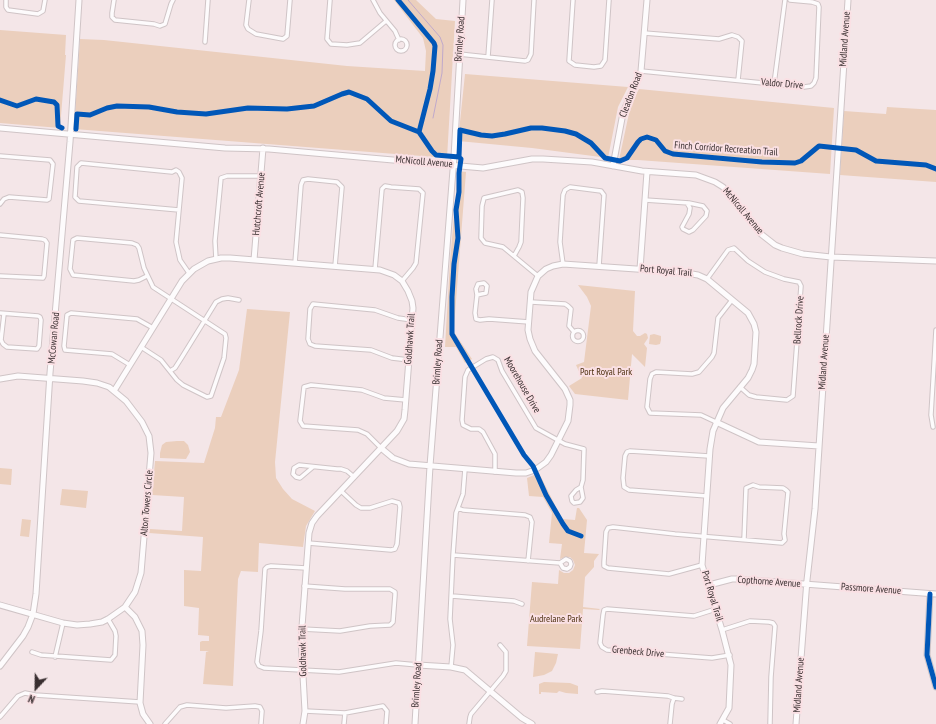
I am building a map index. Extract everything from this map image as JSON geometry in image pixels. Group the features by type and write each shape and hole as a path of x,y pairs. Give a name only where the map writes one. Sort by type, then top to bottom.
{"street":[{"path":"6,0 8,10 38,14 43,12 45,0"},
{"name":"McCowan Road","path":"0,666 28,627 33,614 36,594 50,379 70,135 79,0"},
{"path":"114,0 112,17 115,20 160,26 165,24 173,0"},
{"path":"205,42 208,0"},
{"path":"249,0 246,25 248,29 256,34 283,40 288,36 290,0"},
{"path":"330,0 327,39 331,44 347,45 360,43 386,21"},
{"path":"373,0 386,21 395,31 399,40"},
{"name":"Brimley Road","path":"415,724 430,466 453,165 463,0"},
{"path":"488,57 492,0"},
{"path":"459,54 525,60 530,58 534,0"},
{"path":"573,0 569,61 575,65 594,67 601,66 605,60 609,0"},
{"name":"Cleadon Road","path":"613,166 623,113 629,97 637,84 641,71 647,0"},
{"path":"774,84 785,0"},
{"name":"Valdor Drive","path":"641,71 808,87 813,85 816,79 819,6 812,2 790,0"},
{"name":"Midland Avenue","path":"796,724 806,585 815,509 848,0"},
{"path":"644,33 719,39 732,35 738,36 742,41 738,80"},
{"name":"McNicoll Avenue","path":"0,128 225,148 263,148 489,168 543,158 592,162 647,172 696,175 715,182 726,190 761,234 775,245 796,252 831,257 936,261"},
{"name":"Hutchcroft Avenue","path":"254,260 263,148"},
{"path":"0,156 49,160 53,164 49,199 9,196 0,204"},
{"path":"179,210 79,201 75,197 78,167 81,163 172,172 177,171 182,178 179,210 176,242 180,260 189,273"},
{"path":"640,269 647,172"},
{"path":"216,259 215,241 221,178 227,176 261,176"},
{"path":"295,263 301,185 303,180 308,179 337,182 342,187 335,266"},
{"path":"114,390 182,281 189,273 199,266 216,259 230,258 375,269 390,273 402,281 416,263 423,193 419,189 386,186 382,189 375,269"},
{"path":"563,264 560,242 563,195 565,190 570,187 601,191 604,195 599,266"},
{"path":"406,400 384,398 362,390 311,385 304,387 300,421 303,426 358,430 367,434 381,448 400,462 409,464 494,472 526,473 535,470 548,459 568,421 570,400 562,383 535,351 529,335 531,292 538,276 503,248 482,241 480,235 482,206 483,200 486,196 518,190 522,192 521,242 520,247 514,256"},
{"path":"645,200 688,203 703,206 707,211 706,216 693,230 689,232 682,227 689,214 690,208 688,203"},
{"path":"0,235 42,239 47,243 43,278 0,276"},
{"path":"141,347 161,360 180,382 192,391 207,397 211,396 224,358 226,338 223,332 153,287 147,276 139,248 136,244 77,238 73,240 70,270 73,275 134,280 139,280 147,276"},
{"name":"Bellrock Drive","path":"706,279 728,250 734,248 748,261 765,272 779,278 799,282 801,286 793,396 787,400 756,397 749,395 740,387"},
{"name":"Port Royal Trail","path":"538,276 546,269 563,264 695,274 706,279 748,313 754,324 756,332 754,367 750,376 723,408 716,422 711,440 709,456 702,565 730,655 731,665 729,704 721,722"},
{"name":"Goldhawk Trail","path":"303,724 305,711 302,670 302,629 304,586 310,530 315,519 397,431 402,423 405,414 412,301 402,281"},
{"path":"477,295 474,312 476,319 529,322"},
{"path":"170,371 175,368 214,304 228,298 239,300"},
{"path":"732,300 718,318 714,353 699,372 692,374 656,372 652,374 647,407 649,412 702,416 759,442 819,446"},
{"path":"531,302 568,306 570,309 569,326 574,332"},
{"path":"409,360 392,358 371,350 315,346 310,344 308,339 310,309 312,305 315,304 322,306 375,310 398,318 412,320"},
{"path":"2,313 41,317 39,346 37,349 7,347 3,344 2,313"},
{"path":"130,365 112,354 65,350 66,317 71,313 137,319 153,328"},
{"path":"933,427 931,415 936,330"},
{"name":"Moorehouse Drive","path":"494,472 495,454 483,432 479,429 467,428 462,423 465,377 469,368 486,359 493,357 498,360 502,371 536,428 559,440"},
{"name":"Alton Towers Circle","path":"0,379 15,376 95,382 107,386 126,401 142,422 148,433 151,450 140,578 134,595 125,607 108,619 82,625 63,623 0,605"},
{"path":"559,440 572,446 584,449 584,467 581,488"},
{"path":"707,496 629,490 624,487 623,478 625,456 627,452 630,451 709,456"},
{"path":"313,467 300,478 293,474 294,468 297,466 313,467 341,469 347,471 354,477"},
{"path":"452,667 453,645 450,619 453,555 456,518 463,494 465,469"},
{"path":"702,565 669,574 611,569 604,566 606,532 608,528 613,527 704,537 779,543 784,542 788,492 786,490 783,488 759,487 753,485 746,488 744,539"},
{"path":"308,543 392,550 395,549 397,544 399,503 392,501 370,508 361,508 341,491"},
{"path":"458,508 463,510 525,515 530,517 532,522 528,561"},
{"path":"453,555 560,564"},
{"path":"306,568 270,566 266,568 257,662 259,666 264,668 339,672 396,663 462,668 522,718 532,724"},
{"name":"Copthorne Avenue","path":"709,585 735,579 806,585"},
{"name":"Passmore Avenue","path":"806,585 936,594"},
{"path":"302,629 340,631 370,626 390,625 393,622 395,595 395,592 390,589 345,589 304,586"},
{"path":"930,594 927,655 936,687"},
{"path":"452,596 514,601 522,604"},
{"path":"125,607 135,617 142,631 143,645 140,702 143,714 150,724"},
{"name":"Grenbeck Drive","path":"716,609 694,616 607,609 604,610 600,643 602,647 607,650 712,658 730,655"},
{"path":"32,652 55,657 108,661 113,659 115,655 116,636 115,631 108,619"},
{"path":"722,630 750,621 764,621 773,623 775,626 771,677 770,724"},
{"path":"55,657 63,623"},
{"path":"469,724 471,714 503,676 506,669 506,652 500,645"},
{"path":"597,692 602,691 668,696 682,699"},
{"path":"0,717 18,696 25,692 35,695 140,702"},
{"path":"670,724 674,698"},
{"path":"165,724 180,707 186,705 226,708 258,706 262,711 261,724"},
{"path":"305,711 345,713 383,706 387,711 386,724"},
{"path":"344,724 345,713"},
{"path":"721,722 730,724"}],"green space":[{"path":"394,0 416,0 436,19 455,21 447,158 74,129 80,39 104,40 347,66 425,71 426,51 423,38"},
{"path":"0,30 66,35 66,55 60,128 0,123"},
{"path":"465,74 628,87 618,107 608,158 532,148 458,141"},
{"path":"639,89 834,108 830,174 638,160 619,160 631,104"},
{"path":"887,107 936,110 936,182 840,175 844,111 886,114"},
{"path":"458,171 466,172 454,332 472,359 465,363 456,347 445,347 450,261"},
{"name":"Port Royal Park","path":"578,285 635,291 633,331 637,336 645,333 647,334 648,338 644,344 647,348 645,367 632,354 628,400 575,394 569,386 582,378 576,365 584,362 591,306 587,297"},
{"path":"247,309 290,312 275,462 276,478 292,499 315,511 306,526 303,547 259,543 258,572 241,571 238,579 233,686 203,684 206,652 209,651 200,651 200,642 209,641 209,636 198,635 199,608 184,606 184,570 201,571 203,537 149,533 150,529 182,531 184,497 152,495 155,461 204,463 215,428 216,417 221,417 239,370"},
{"path":"654,334 661,336 660,344 649,344 650,335"},
{"path":"184,441 188,445 190,452 186,459 160,458 162,445 166,442"},
{"path":"0,468 12,469 11,485 0,484"},
{"name":"Audrelane Park","path":"539,473 562,519 575,520 577,508 579,508 587,520 584,553 599,554 594,561 594,567 585,577 583,607 600,609 583,609 580,649 527,646 532,582 558,584 559,570 564,573 569,573 573,570 575,565 570,557 560,559 562,544 549,543 552,513 543,497 529,496 527,478"},
{"path":"62,489 88,491 86,508 60,505"},
{"path":"22,519 31,520 29,537 20,536"},
{"path":"535,652 558,654 552,671 544,675 533,677"},
{"path":"544,682 570,683 578,686 578,694 559,691 557,693 541,692 541,694 539,694 539,684"}],"waterway":[{"path":"408,0 440,37 443,45 442,73 433,118"}],"cycle path":[{"path":"398,0 435,46 430,89 419,132"},
{"path":"76,129 77,114 90,115 107,108 117,106 149,107 177,112 206,114 248,108 287,109 314,106 349,92 367,99 391,121 419,132 436,155 459,157"},
{"path":"0,100 17,106 36,99 54,102 57,105 58,126 62,128"},
{"name":"Finch Corridor Recreation Trail","path":"459,157 460,130 492,136 531,128 542,128 576,134 591,143 605,158 620,161 627,158 641,139 647,137 656,140 665,151 673,154 762,162 795,163 801,161 819,146 856,150 876,161 926,165 936,169"},
{"path":"459,157 461,159 459,192 456,210 458,238 454,264 452,334 524,455 533,466 546,495 563,524 568,531 581,536"},
{"path":"930,594 927,655 936,687"}]}
